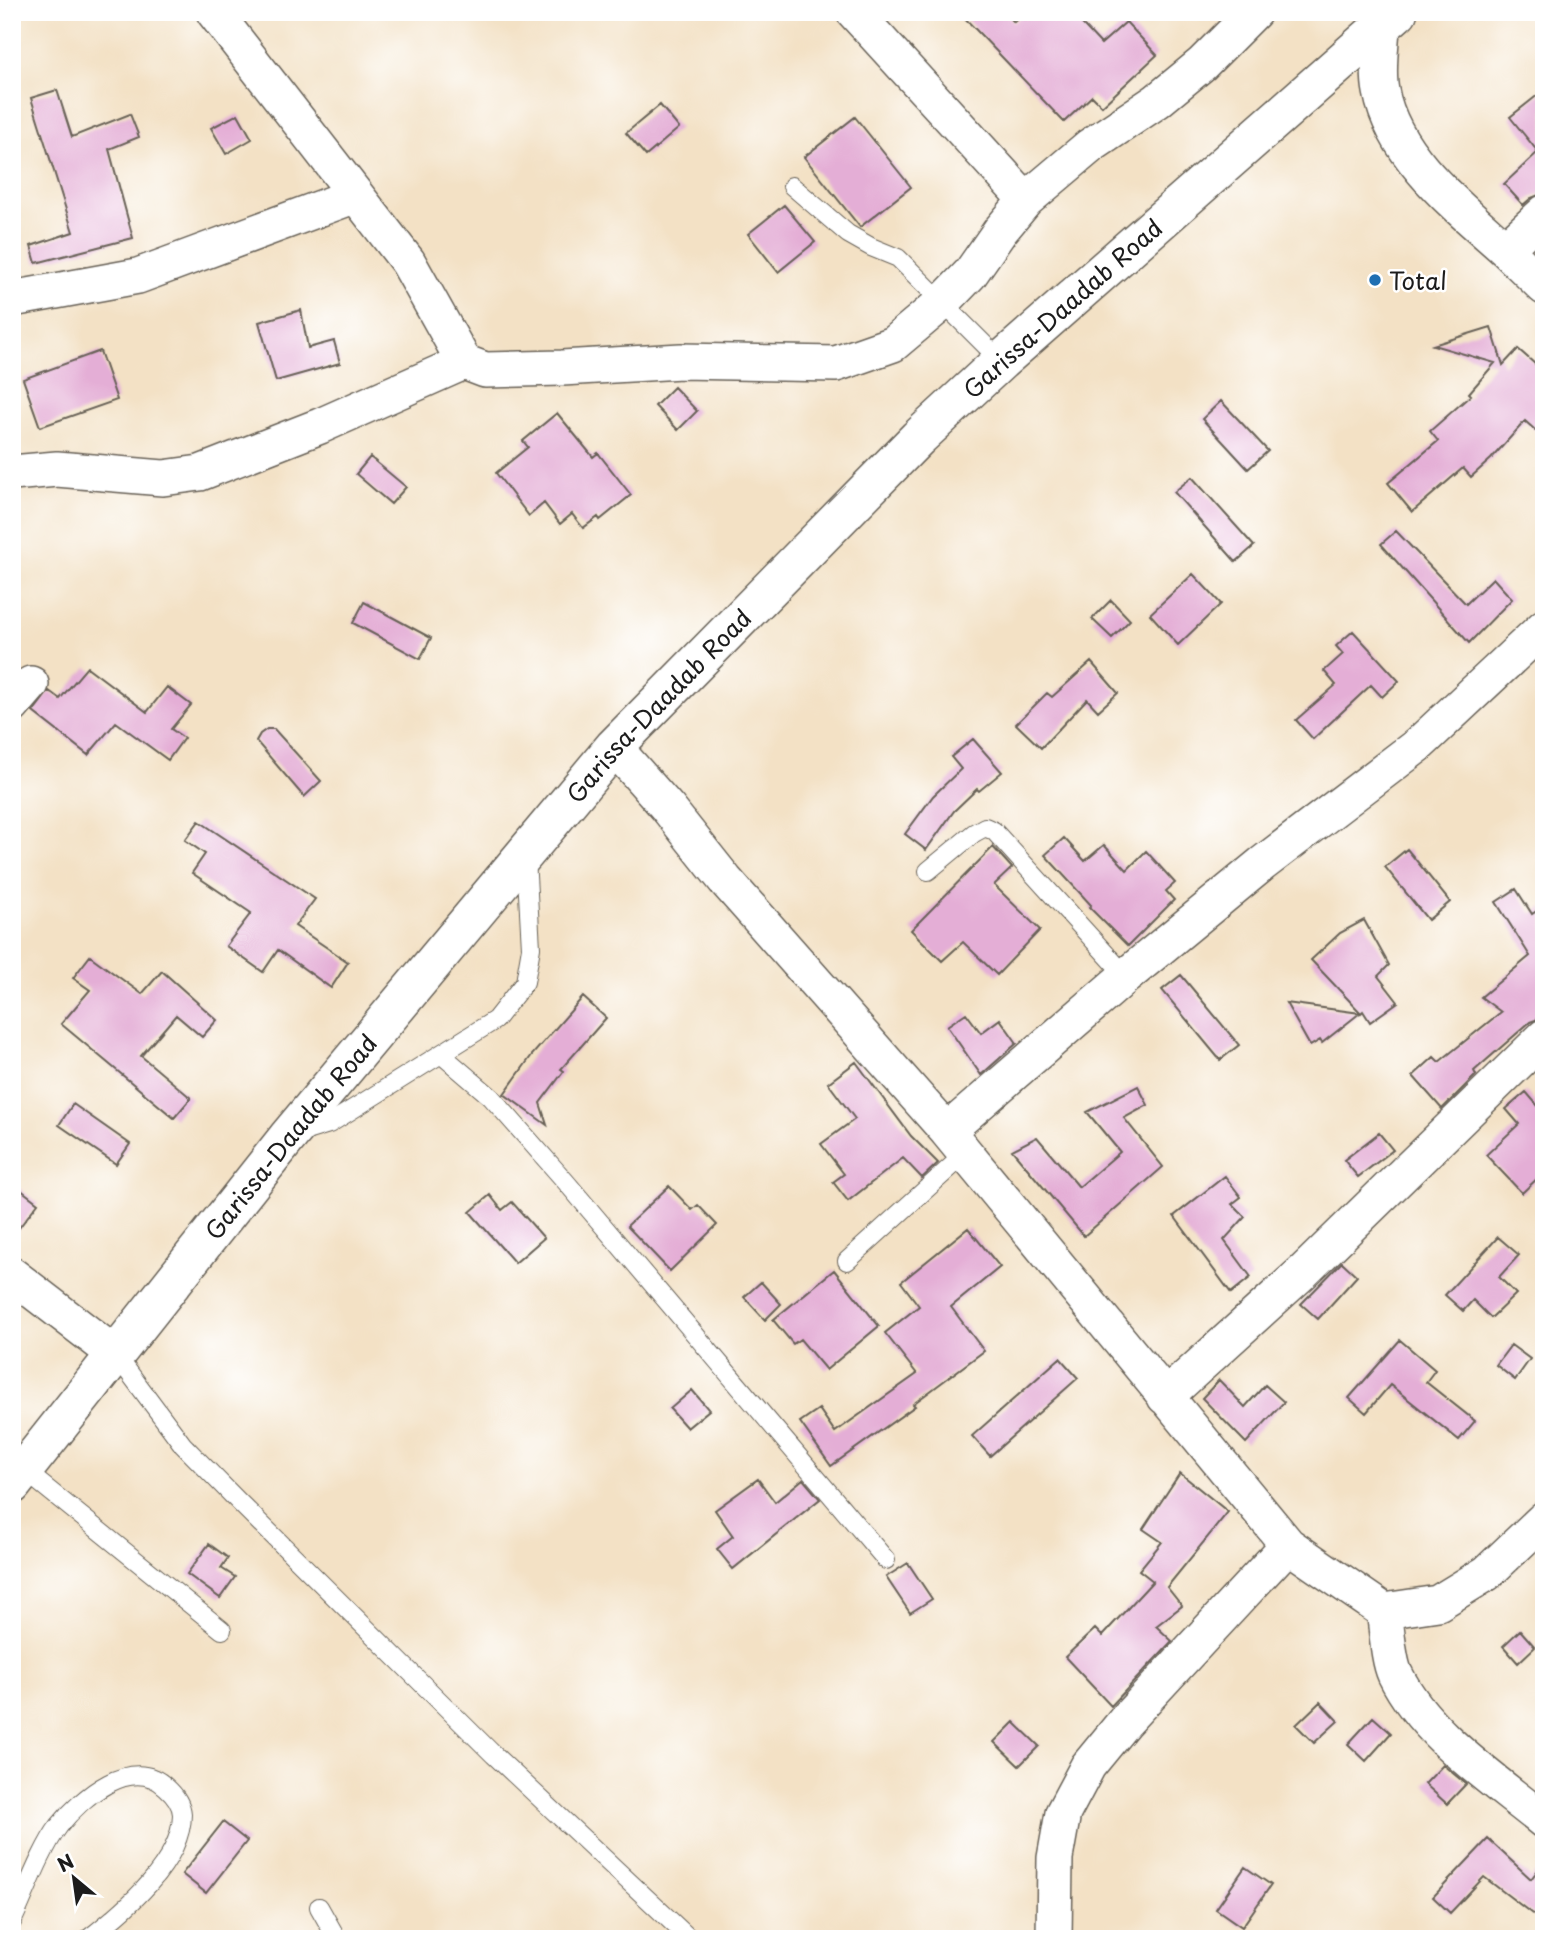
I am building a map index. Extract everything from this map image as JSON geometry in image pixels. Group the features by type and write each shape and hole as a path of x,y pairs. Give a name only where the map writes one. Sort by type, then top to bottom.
{"highway":[{"name":"Garissa-Daadab Road","path":"18,1477 287,1138 614,747 918,438 1001,361 1390,19"}],"street":[{"path":"214,12 408,262 464,362 485,370 562,369 681,361 836,364 893,344 943,302 970,274 1000,231 1027,200 1090,146 1157,101 1202,64 1254,12"},
{"path":"854,12 1027,200"},
{"path":"1390,19 1380,90 1394,129 1425,173 1544,287"},
{"path":"12,299 138,276 356,195"},
{"path":"1505,249 1544,213"},
{"path":"12,473 57,469 163,478 200,473 320,426 464,362"},
{"path":"956,1142 1126,976 1262,864 1418,746 1539,641"},
{"path":"614,747 667,807 725,880 956,1142 1288,1545 1384,1611 1438,1603 1487,1573 1544,1519"},
{"path":"1165,1397 1304,1271 1544,1037"},
{"path":"12,1275 116,1355"},
{"path":"1054,1939 1055,1858 1063,1814 1088,1766 1125,1721 1288,1545"},
{"path":"1384,1611 1394,1673 1419,1711 1443,1737 1544,1821"}],"lane":[{"path":"792,186 848,234 898,258 1001,361"},
{"path":"928,872 974,833 985,827 994,831 1126,976"},
{"path":"287,1138 329,1124 390,1083 442,1055 495,1020 525,982 531,948 525,853"},
{"path":"442,1055 491,1097 558,1172 887,1560"},
{"path":"847,1261 956,1142"},
{"path":"116,1355 183,1445 239,1502 494,1755 690,1939"},
{"path":"18,1477 222,1630"},
{"path":"12,1922 58,1827 82,1802 116,1779 142,1775 159,1779 176,1796 182,1813 176,1842 156,1877 112,1921 88,1939"},
{"path":"319,1907 337,1939"}],"building":[{"path":"959,12 1005,12 1014,22 1025,12 1071,12 1101,44 1126,22 1157,55 1102,106 1092,96 1064,122"},
{"path":"57,90 72,137 130,114 139,137 109,149 133,238 36,263 31,246 73,232 31,98"},
{"path":"1544,90 1544,193 1531,198 1523,205 1504,184 1538,152 1510,117"},
{"path":"660,105 679,128 646,156 626,133"},
{"path":"238,114 252,139 226,154 211,128"},
{"path":"855,117 911,187 860,227 804,157"},
{"path":"784,205 815,242 778,272 748,234"},
{"path":"301,310 308,348 334,341 340,363 276,381 259,322"},
{"path":"1491,327 1503,365 1518,349 1544,372 1544,438 1525,421 1471,477 1463,468 1412,512 1388,483 1438,441 1430,431 1471,395 1469,393 1495,363 1433,345"},
{"path":"100,351 117,400 40,427 23,379"},
{"path":"674,387 697,411 678,430 655,406"},
{"path":"1221,401 1268,451 1248,469 1202,419"},
{"path":"557,413 593,457 598,453 631,495 600,520 598,517 583,528 572,514 560,524 544,503 529,516 496,473 528,447 523,441"},
{"path":"370,457 406,487 391,504 356,474"},
{"path":"1192,477 1254,546 1236,562 1174,492"},
{"path":"1396,531 1466,604 1493,578 1512,599 1469,643 1381,544"},
{"path":"1193,574 1221,604 1178,645 1150,614"},
{"path":"1111,600 1130,620 1112,638 1092,619"},
{"path":"364,602 431,638 420,659 353,623"},
{"path":"1353,631 1399,681 1382,697 1371,685 1313,739 1296,720 1336,685 1324,671 1343,654 1336,646"},
{"path":"1091,662 1118,693 1098,711 1087,699 1041,748 1016,724 1047,693 1052,697"},
{"path":"87,667 147,712 167,687 191,705 171,729 184,738 168,760 116,722 88,755 33,712 49,691 60,699"},
{"path":"267,729 274,729 321,781 304,797 256,741"},
{"path":"973,739 1002,772 979,791 977,789 954,811 926,850 905,834 933,796 961,769 951,757"},
{"path":"199,821 315,899 295,926 348,962 331,988 278,950 263,972 226,946 251,913 192,873 205,854 185,840"},
{"path":"1064,838 1085,861 1104,845 1127,870 1146,851 1175,883 1166,891 1174,900 1128,946 1089,907 1091,905 1045,855"},
{"path":"993,847 1012,868 994,885 1040,930 997,975 963,942 942,961 911,930"},
{"path":"1407,849 1450,902 1428,920 1385,867"},
{"path":"1516,889 1532,914 1544,906 1544,1017 1530,1022 1474,1071 1476,1075 1442,1109 1413,1076 1434,1057 1439,1062 1501,1012 1481,997 1530,956 1496,902"},
{"path":"1364,920 1389,965 1378,976 1398,1002 1370,1022 1363,1011 1361,1013 1311,960 1340,933"},
{"path":"90,956 142,994 162,971 217,1020 202,1037 176,1015 141,1056 191,1098 174,1118 61,1024 90,990 73,978"},
{"path":"1181,975 1239,1045 1220,1060 1162,990"},
{"path":"583,997 606,1018 561,1069 564,1071 540,1103 547,1125 504,1094 532,1055"},
{"path":"1286,1003 1360,1013 1322,1043 1320,1040 1310,1046"},
{"path":"966,1013 981,1033 1000,1019 1017,1043 981,1075 947,1026"},
{"path":"856,1062 911,1136 938,1163 922,1178 903,1158 848,1201 833,1182 844,1174 821,1144 855,1119 828,1083"},
{"path":"1138,1086 1148,1105 1124,1118 1163,1167 1084,1236 1012,1150 1037,1137 1079,1187 1120,1152 1087,1112"},
{"path":"1526,1092 1538,1106 1544,1100 1544,1172 1522,1193 1486,1155 1519,1124 1506,1109"},
{"path":"73,1104 130,1144 116,1164 59,1125"},
{"path":"1379,1133 1393,1150 1358,1177 1344,1160"},
{"path":"1225,1176 1241,1197 1232,1204 1245,1217 1224,1240 1251,1277 1231,1293 1174,1216"},
{"path":"12,1183 38,1203 12,1237"},
{"path":"669,1186 692,1210 698,1205 717,1225 670,1271 627,1226"},
{"path":"490,1195 502,1210 512,1202 544,1238 515,1263 470,1212"},
{"path":"968,1228 1000,1267 951,1307 984,1351 913,1404 915,1406 831,1466 800,1422 819,1409 835,1432 917,1374 885,1333 919,1306 901,1282"},
{"path":"1498,1237 1519,1255 1499,1277 1516,1294 1491,1318 1473,1300 1463,1311 1445,1295"},
{"path":"1342,1262 1357,1276 1318,1319 1301,1304"},
{"path":"834,1270 879,1326 826,1370 800,1339 793,1344 773,1320"},
{"path":"761,1282 781,1304 765,1320 744,1297"},
{"path":"1400,1340 1435,1370 1426,1382 1475,1421 1459,1440 1390,1385 1366,1413 1349,1398"},
{"path":"1511,1345 1530,1359 1515,1380 1496,1365"},
{"path":"1060,1358 1078,1378 990,1456 972,1436"},
{"path":"1219,1380 1245,1407 1265,1385 1284,1402 1246,1443 1202,1398"},
{"path":"692,1390 709,1410 687,1428 670,1409"},
{"path":"1180,1473 1228,1512 1167,1587 1182,1606 1156,1626 1172,1641 1111,1706 1065,1657 1095,1629 1102,1636 1153,1581 1139,1570 1162,1542 1143,1529"},
{"path":"758,1479 775,1502 803,1479 820,1499 733,1569 717,1549 733,1536 715,1510"},
{"path":"209,1544 228,1558 221,1568 235,1577 220,1598 187,1574"},
{"path":"908,1563 932,1599 910,1613 886,1577"},
{"path":"1520,1630 1535,1647 1518,1663 1503,1646"},
{"path":"1320,1702 1338,1721 1314,1743 1296,1725"},
{"path":"1373,1717 1391,1733 1366,1761 1348,1744"},
{"path":"1014,1722 1039,1746 1019,1766 994,1742"},
{"path":"1443,1765 1466,1784 1447,1804 1425,1784"},
{"path":"223,1822 247,1841 206,1893 182,1874"},
{"path":"1488,1839 1531,1879 1544,1862 1544,1923 1484,1877 1450,1913 1433,1897"},
{"path":"1245,1867 1271,1885 1242,1927 1216,1909"}],"place":[{"name":"Total","path":"1375,280"}]}
